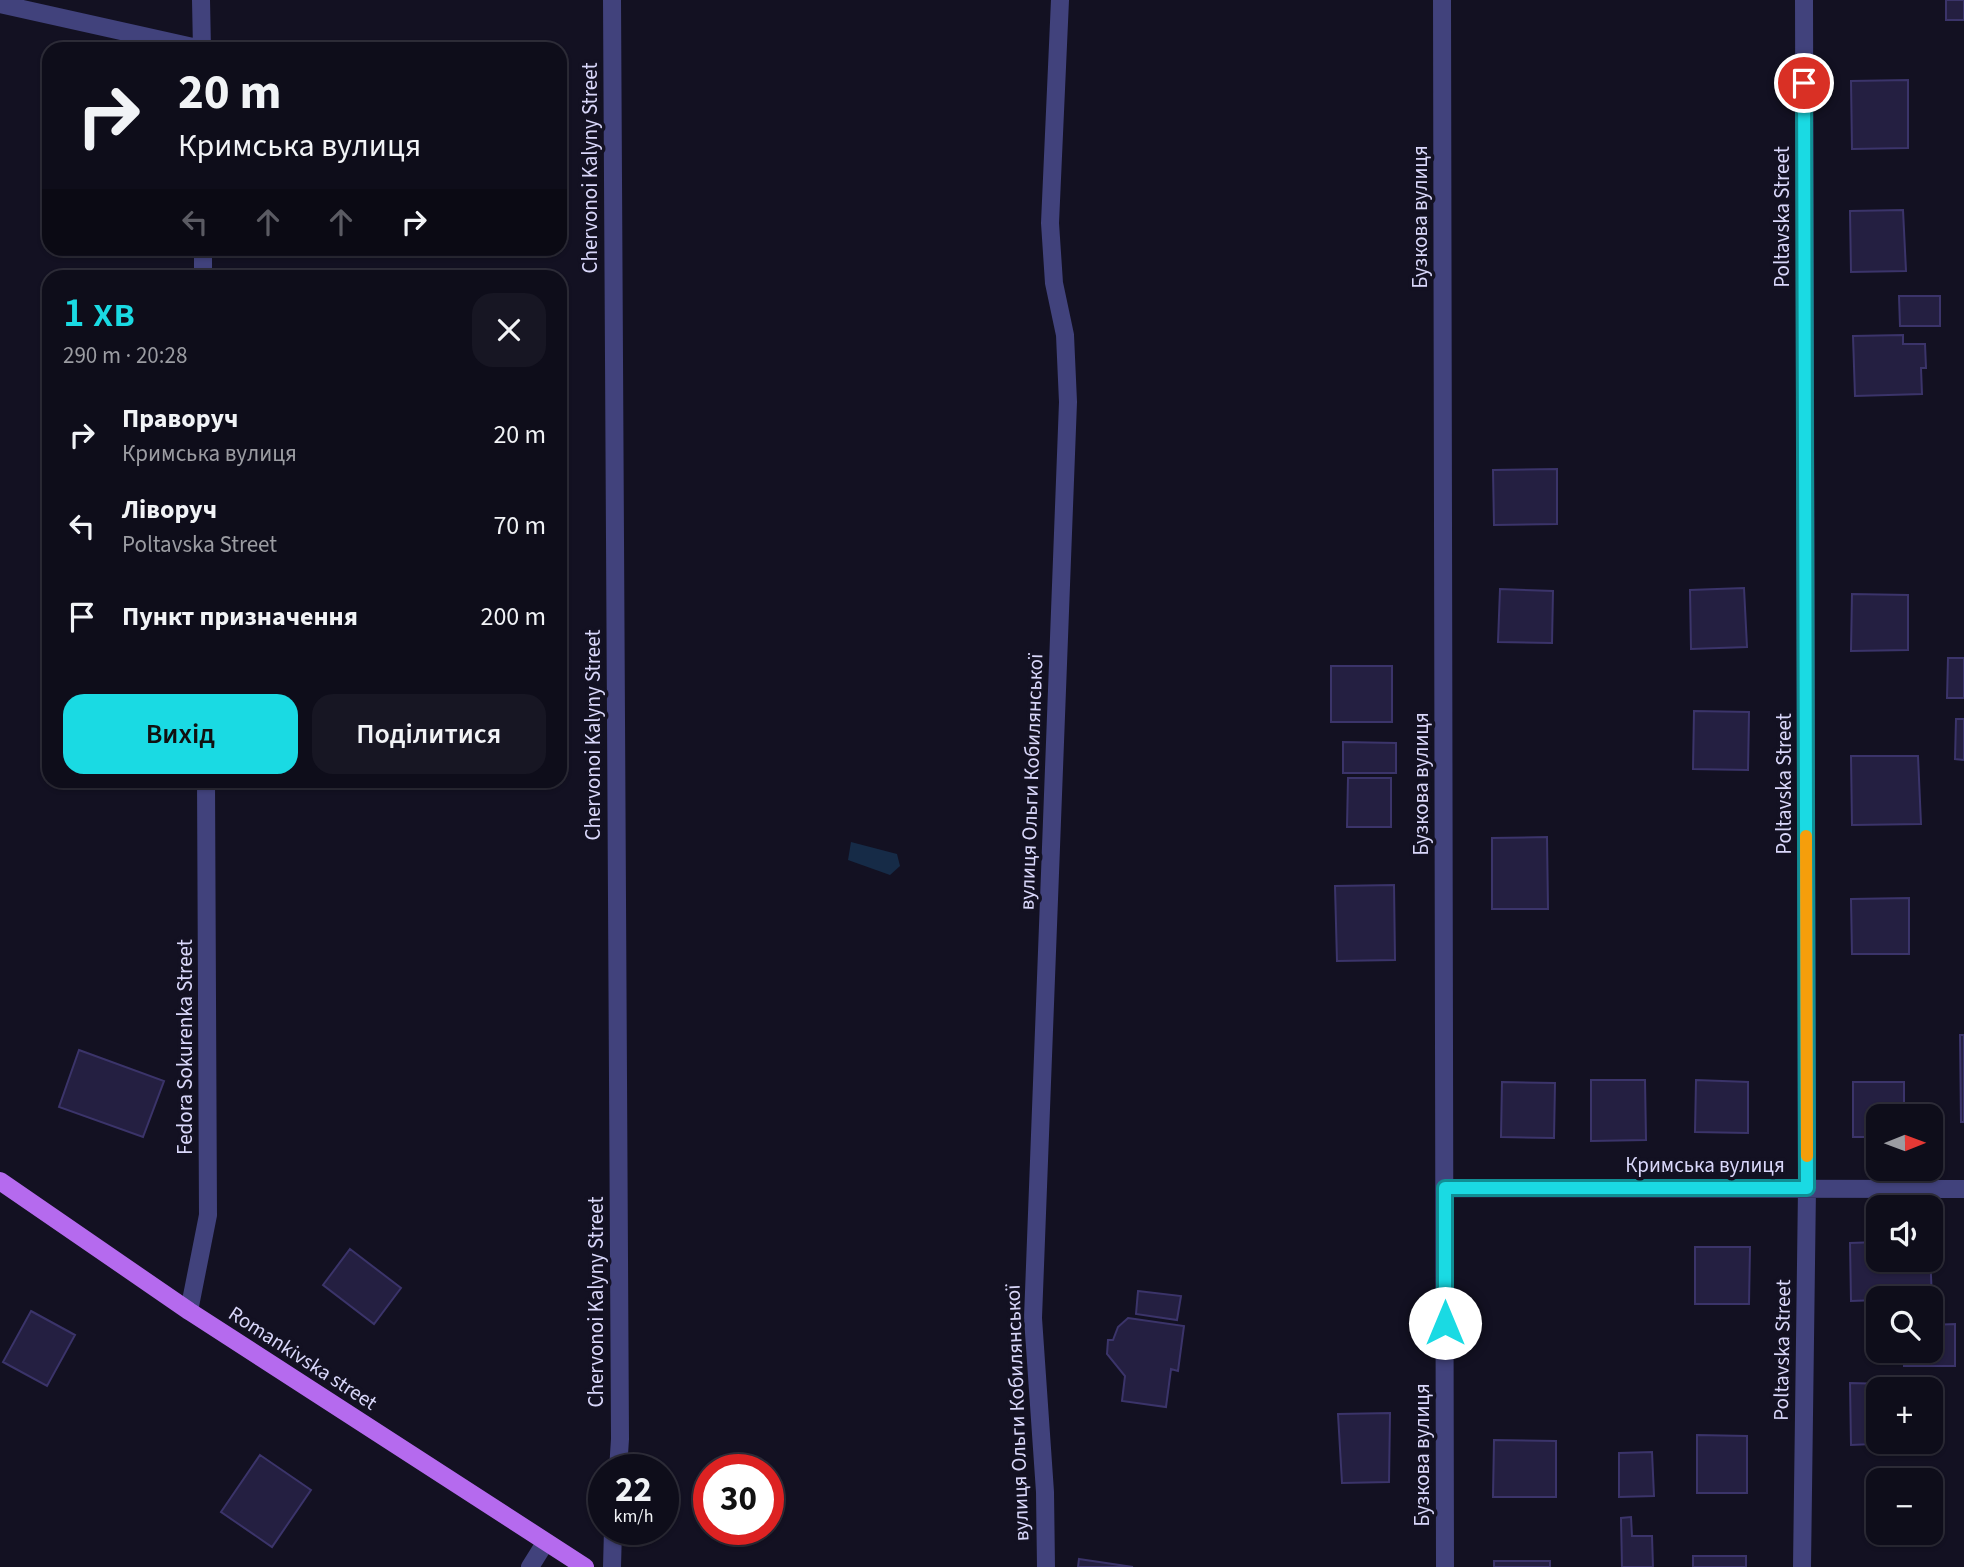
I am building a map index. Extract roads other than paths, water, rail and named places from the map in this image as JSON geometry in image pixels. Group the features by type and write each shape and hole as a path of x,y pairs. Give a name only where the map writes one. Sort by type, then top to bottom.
{"main road":[{"name":"Romankivska street","path":"0,1181 189,1311 584,1567"}],"street":[{"path":"201,0 202,42"},
{"name":"Chervonoi Kalyny Street","path":"612,0 619,1454"},
{"name":"вулиця Ольги Кобилянської","path":"1046,1567 1045,1492 1033,1318 1068,402 1065,335 1054,283 1050,223 1060,0"},
{"name":"Бузкова вулиця","path":"1442,0 1445,1567"},
{"name":"Poltavska Street","path":"1802,1567 1807,1188 1804,0"},
{"path":"0,4 171,42"},
{"name":"Fedora Sokurenka Street","path":"189,1311 208,1215 206,788"},
{"name":"Кримська вулиця","path":"1445,1188 1964,1189"},
{"path":"530,1567 545,1543"},
{"path":"612,1567 613,1545"}],"water":[{"path":"851,842 897,854 900,866 890,875 848,860"}]}
